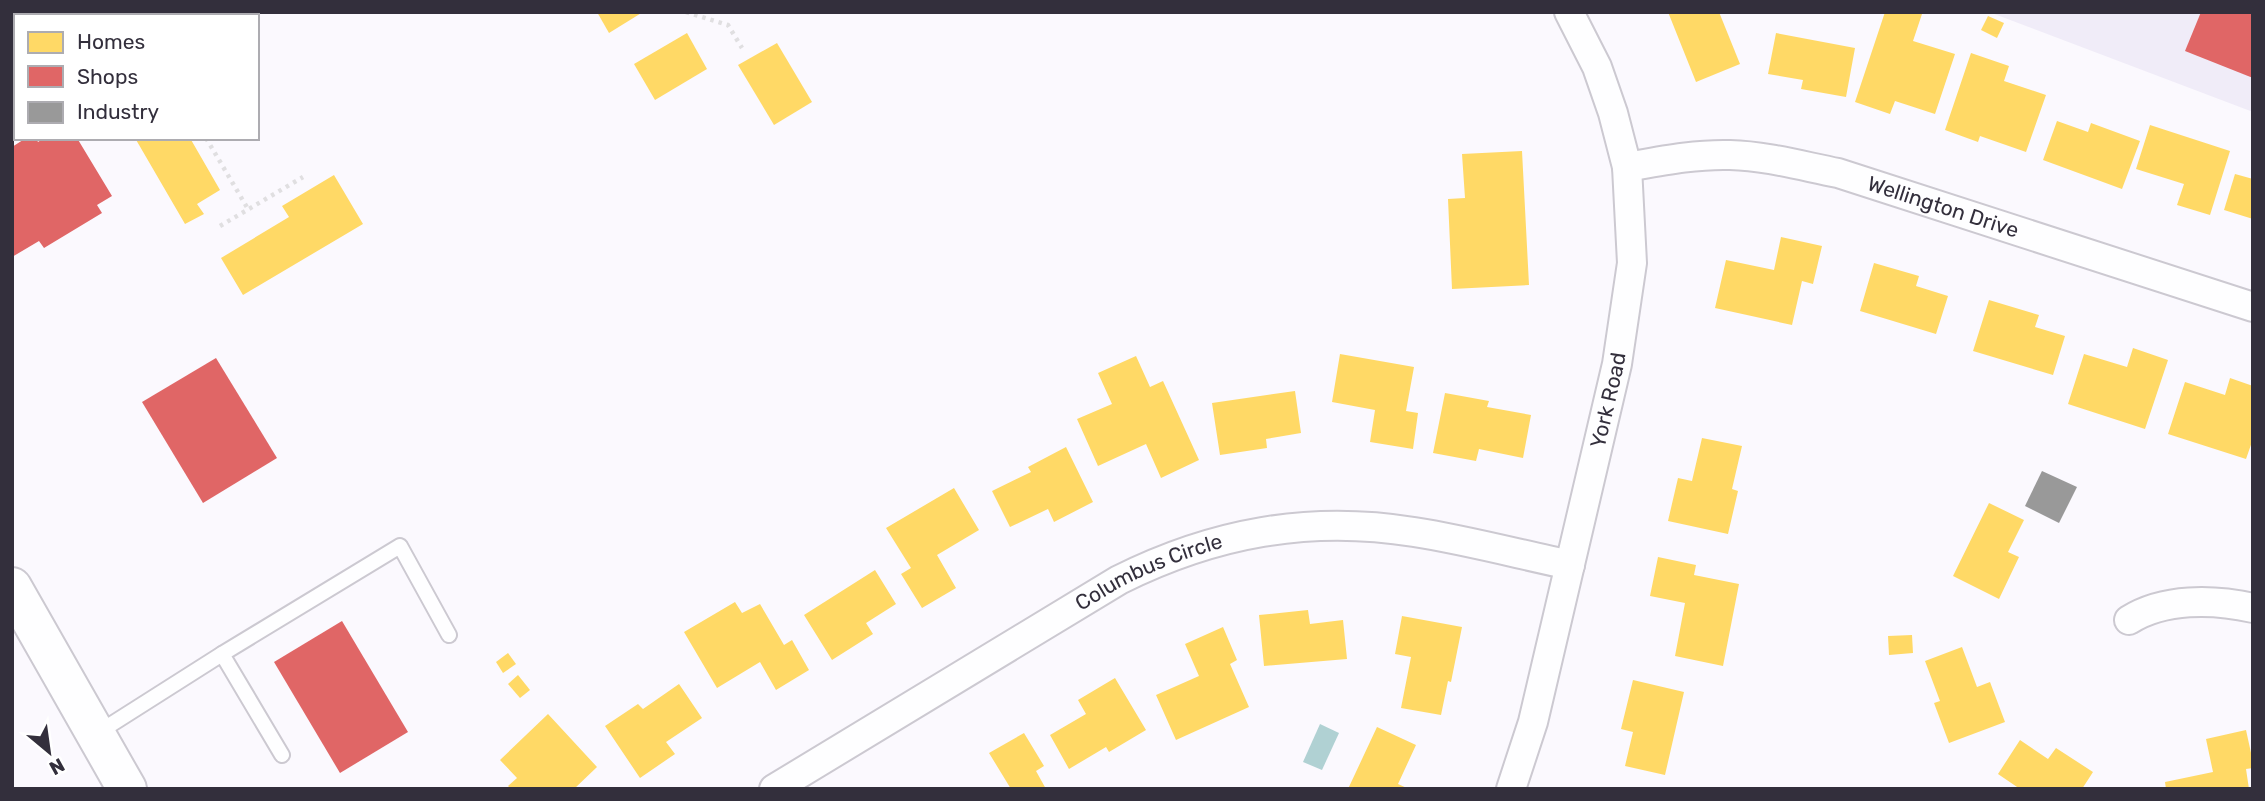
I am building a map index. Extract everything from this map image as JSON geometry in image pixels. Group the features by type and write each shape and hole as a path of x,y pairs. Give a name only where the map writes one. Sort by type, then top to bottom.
{"street":[{"name":"York Road","path":"1511,789 1533,723 1617,364 1632,263 1627,167 1597,66 1569,12"},
{"name":"Wellington Drive","path":"1627,167 1687,157 1729,155 1769,159 1838,173 2253,307"},
{"name":"Columbus Circle","path":"774,789 1119,580 1198,546 1238,535 1333,525 1413,531 1570,565"},
{"path":"12,587 127,789"},
{"path":"2129,620 2145,610 2176,604 2206,602 2253,608"}],"lane":[{"path":"96,734 222,654 400,547 449,635"},
{"path":"222,654 282,755"}],"path":[{"path":"686,12 728,25 742,48"},
{"path":"207,140 248,209"},
{"path":"219,226 303,177"}],"shaded area":[{"path":"1989,12 2253,12 2253,112"}],"water":[{"path":"1320,724 1339,733 1322,770 1303,762"}],"building: Homes":[{"path":"597,12 643,12 609,33"},
{"path":"1668,12 1719,12 1740,64 1696,82"},
{"path":"1885,12 1922,14 1913,41 1955,54 1935,114 1895,101 1890,114 1855,102"},
{"path":"1988,16 2004,23 1997,38 1981,30"},
{"path":"687,33 707,69 655,100 634,64"},
{"path":"1776,33 1855,48 1846,97 1801,89 1803,80 1768,74"},
{"path":"777,43 812,102 774,125 738,65"},
{"path":"1971,53 2009,66 2004,81 2046,95 2026,152 1980,136 1978,142 1945,130"},
{"path":"2057,121 2088,132 2091,123 2140,141 2122,189 2043,160"},
{"path":"2150,125 2230,151 2210,215 2177,205 2184,184 2136,169"},
{"path":"136,140 191,140 220,190 197,204 204,214 185,224"},
{"path":"1522,151 1529,285 1452,289 1448,199 1465,198 1462,154"},
{"path":"2235,174 2253,179 2253,219 2224,210"},
{"path":"334,175 363,224 243,295 221,258 289,217 282,206"},
{"path":"1781,237 1822,246 1813,284 1802,281 1792,325 1715,308 1726,260 1774,270"},
{"path":"1874,263 1919,276 1916,286 1948,296 1936,334 1860,311"},
{"path":"1989,300 2039,315 2035,327 2065,336 2053,375 1973,351"},
{"path":"2133,348 2168,360 2145,429 2068,404 2084,354 2127,367"},
{"path":"1340,354 1414,367 1406,411 1418,413 1413,449 1370,442 1375,410 1332,402"},
{"path":"1136,356 1150,387 1163,381 1199,460 1161,478 1146,444 1098,466 1077,419 1112,404 1098,373"},
{"path":"2230,378 2253,386 2253,439 2246,459 2168,434 2185,382 2225,395"},
{"path":"1295,391 1301,433 1266,439 1267,448 1220,455 1212,403"},
{"path":"1445,393 1489,401 1487,407 1531,415 1523,458 1479,449 1476,461 1433,453"},
{"path":"1702,438 1742,446 1732,489 1738,491 1728,534 1668,521 1678,478 1692,481"},
{"path":"1066,447 1093,502 1054,522 1048,509 1010,527 992,491 1031,472 1028,467"},
{"path":"954,488 979,530 937,555 956,588 922,608 901,574 911,568 886,528"},
{"path":"1989,503 2024,520 2008,552 2019,557 1999,599 1953,576"},
{"path":"1658,557 1696,565 1694,575 1739,584 1723,666 1675,656 1685,603 1650,596"},
{"path":"875,570 896,604 866,623 873,634 832,660 804,615"},
{"path":"735,602 742,613 760,604 784,645 792,640 809,670 776,690 760,662 717,688 684,632"},
{"path":"1308,610 1310,624 1343,620 1347,659 1264,666 1259,615"},
{"path":"1402,616 1462,627 1441,715 1401,708 1411,657 1395,654"},
{"path":"1223,627 1237,660 1230,664 1249,707 1176,740 1156,695 1199,676 1185,644"},
{"path":"1912,635 1913,653 1889,655 1888,636"},
{"path":"1962,647 1977,687 1990,682 2005,722 1949,743 1934,703 1940,701 1925,661"},
{"path":"508,653 516,664 503,673 496,662"},
{"path":"518,675 530,690 520,698 508,684"},
{"path":"1115,678 1146,730 1109,752 1106,747 1069,769 1050,735 1086,714 1078,700"},
{"path":"1633,680 1684,692 1665,775 1625,766 1633,732 1621,729"},
{"path":"679,684 702,718 666,742 675,754 640,778 605,726 638,704 643,709"},
{"path":"548,714 597,767 574,789 511,789 508,786 517,778 500,760"},
{"path":"1377,727 1416,745 1398,784 1409,789 1348,789"},
{"path":"2246,730 2253,762 2253,768 2246,769 2249,789 2166,789 2165,782 2213,772 2206,739"},
{"path":"1024,733 1044,766 1036,771 1046,789 1011,789 989,753"},
{"path":"2020,740 2048,759 2056,748 2093,772 2082,789 2020,789 1998,774"}],"building: Shops":[{"path":"2201,12 2253,12 2253,78 2185,51"},
{"path":"23,140 78,140 112,196 97,205 102,213 44,248 39,241 12,257 12,147"},
{"path":"216,358 277,458 203,503 142,402"},
{"path":"342,621 408,732 340,773 274,662"}],"building: Industry":[{"path":"2042,471 2077,487 2059,523 2025,506"}]}
